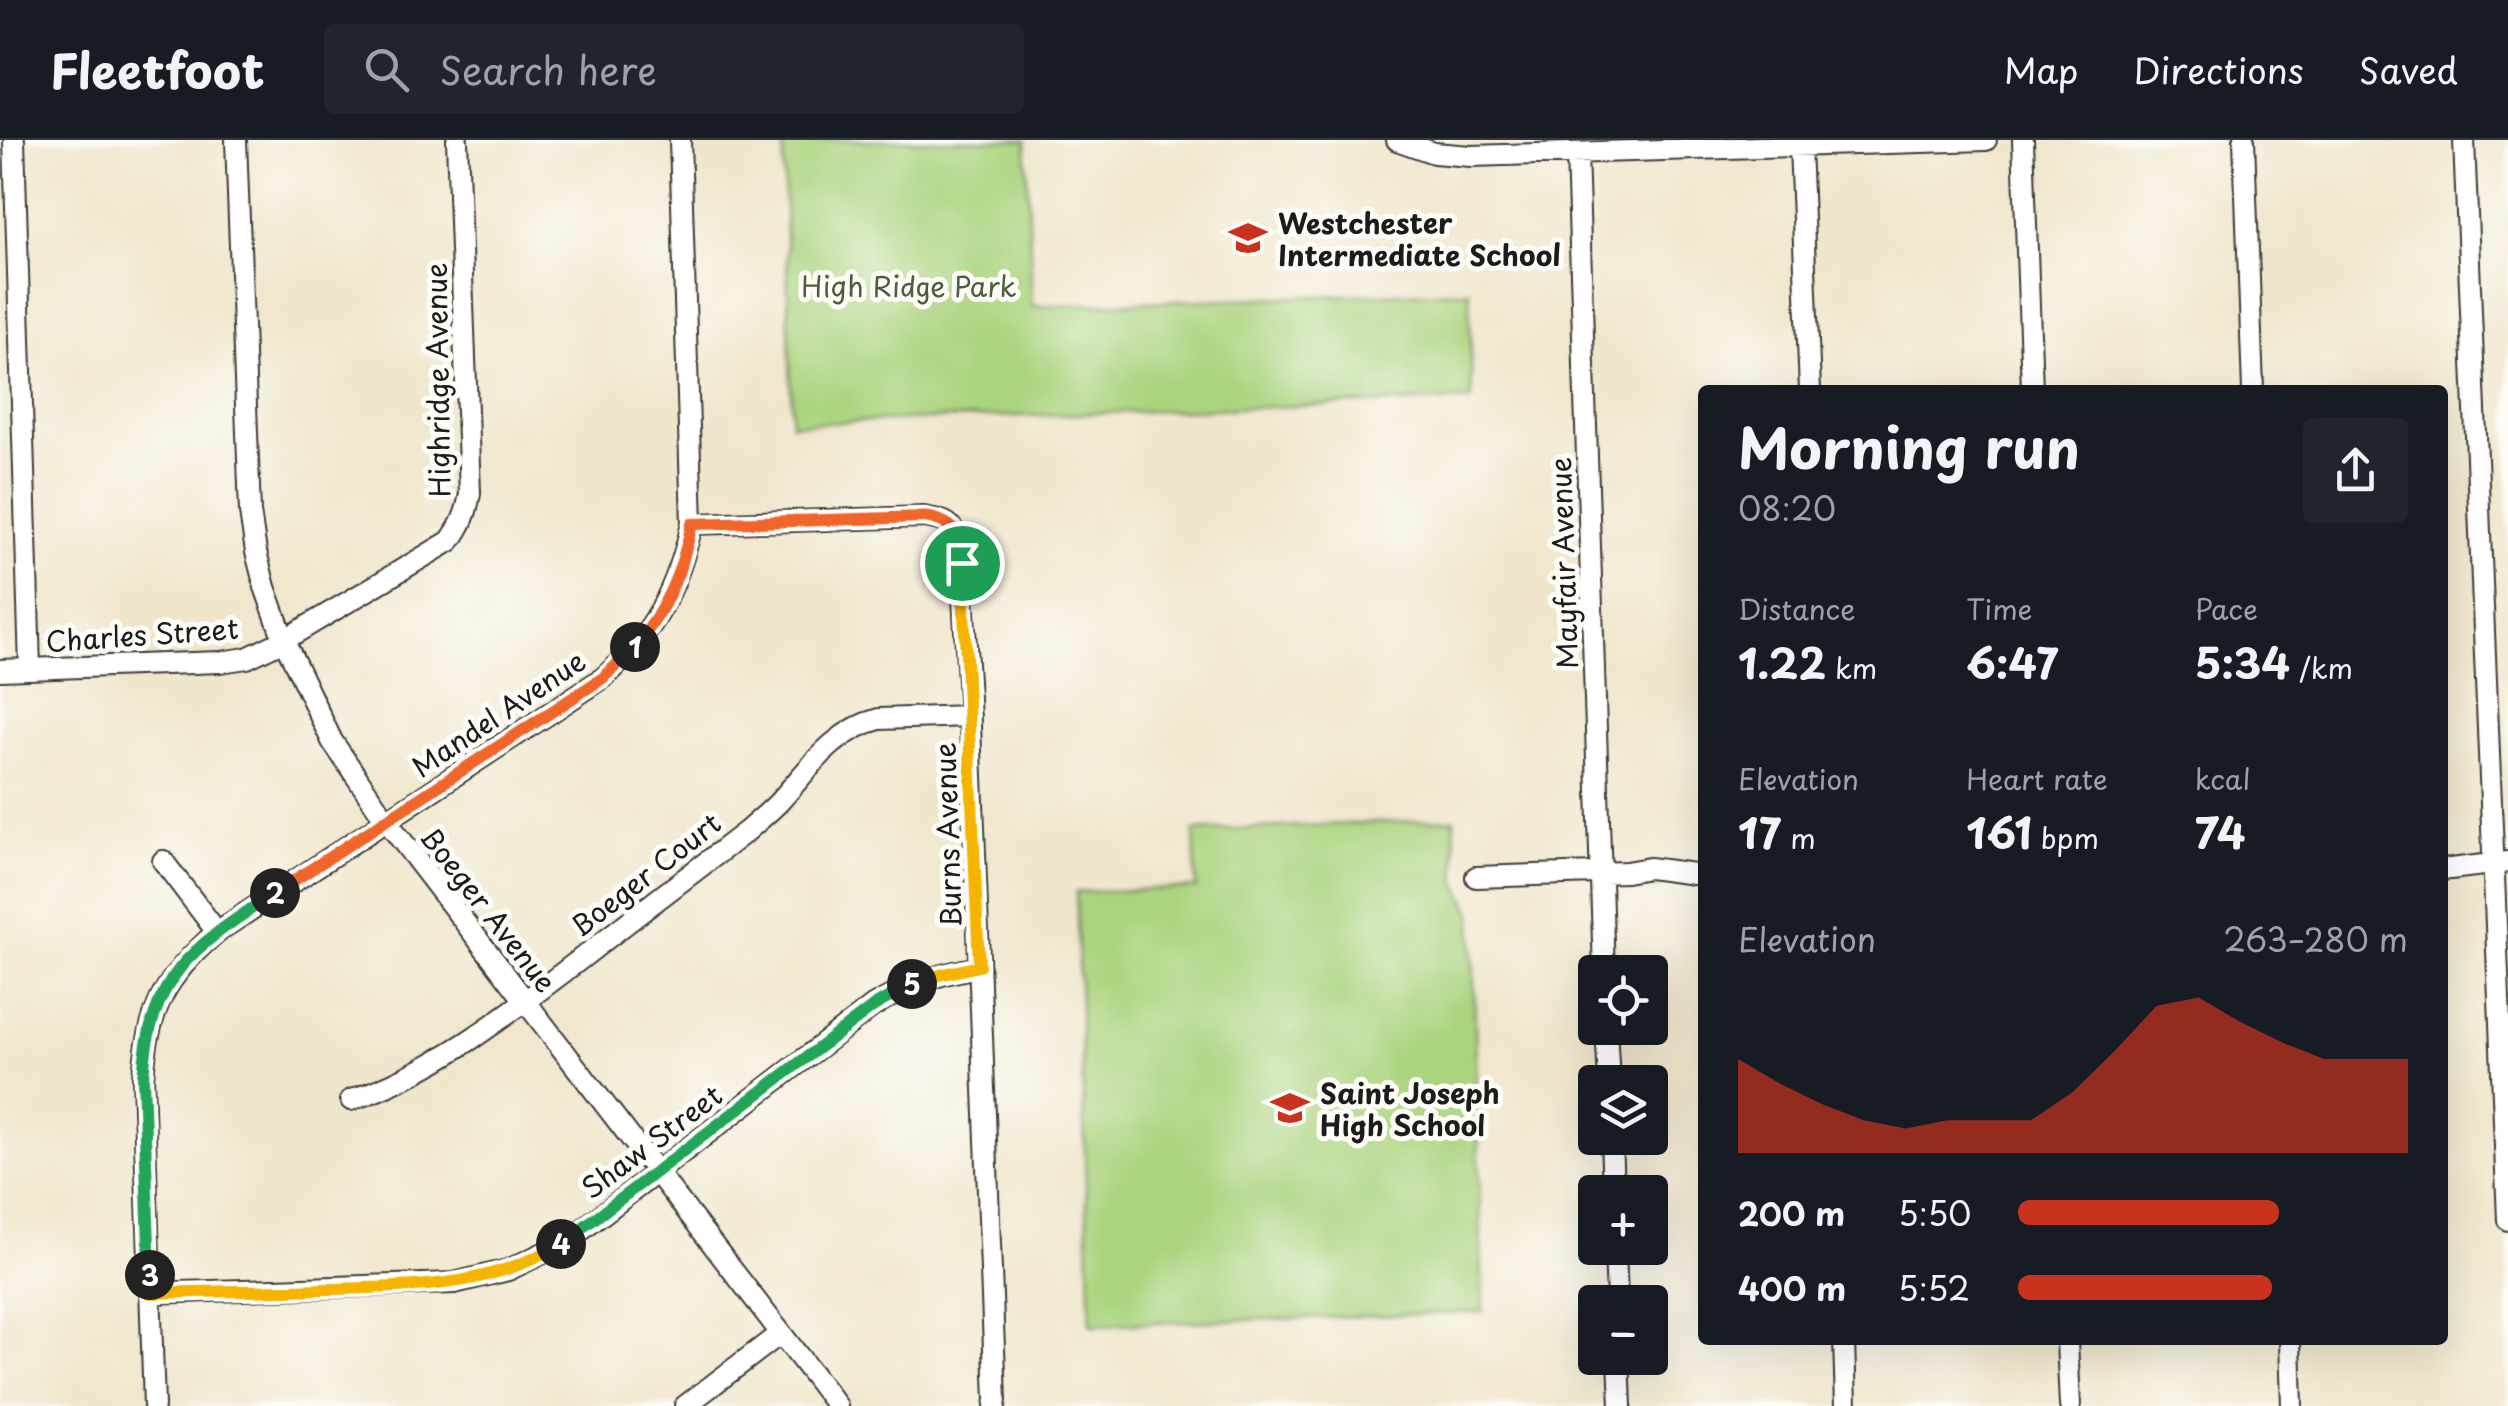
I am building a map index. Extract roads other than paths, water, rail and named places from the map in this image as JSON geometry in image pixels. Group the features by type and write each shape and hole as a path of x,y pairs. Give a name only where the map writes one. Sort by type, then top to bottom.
{"street":[{"path":"14,140 30,669"},
{"name":"Boeger Avenue","path":"236,140 250,512 256,552 284,640 332,742 386,820 837,1406"},
{"name":"Highridge Avenue","path":"284,640 433,553 450,540 466,514 470,493 457,140"},
{"name":"Mandel Avenue","path":"154,1406 143,1078 145,1053 159,1002 172,976 217,932 603,678 626,658 670,597 692,524 680,140"},
{"path":"1397,140 1418,149 1470,156 1986,140"},
{"path":"2023,140 2032,385"},
{"path":"2244,140 2253,385"},
{"path":"2464,140 2501,864 2508,1220"},
{"path":"1800,146 1810,385"},
{"name":"Mayfair Avenue","path":"1577,152 1603,955"},
{"name":"Burns Avenue","path":"692,524 924,517 945,520 955,530 960,545 970,716 994,1406"},
{"name":"Charles Street","path":"0,670 235,661 284,640"},
{"name":"Boeger Court","path":"351,1100 384,1089 436,1063 526,1001 748,830 845,733 878,719 970,716"},
{"path":"163,862 217,932"},
{"path":"2448,869 2501,864"},
{"path":"1476,877 1649,868 1698,874"},
{"name":"Shaw Street","path":"150,1293 421,1286 480,1279 508,1270 558,1246 874,1006 913,984 979,966"},
{"path":"685,1406 780,1334"},
{"path":"1844,1345 1846,1406"},
{"path":"2067,1345 2070,1406"},
{"path":"2290,1345 2292,1406"},
{"path":"1620,1375 1621,1406"}],"place":[{"name":"Westchester Intermediate School","path":"1248,238"},
{"name":"Saint Joseph High School","path":"1290,1108"}],"park label":[{"name":"High Ridge Park","path":"909,285"}]}
